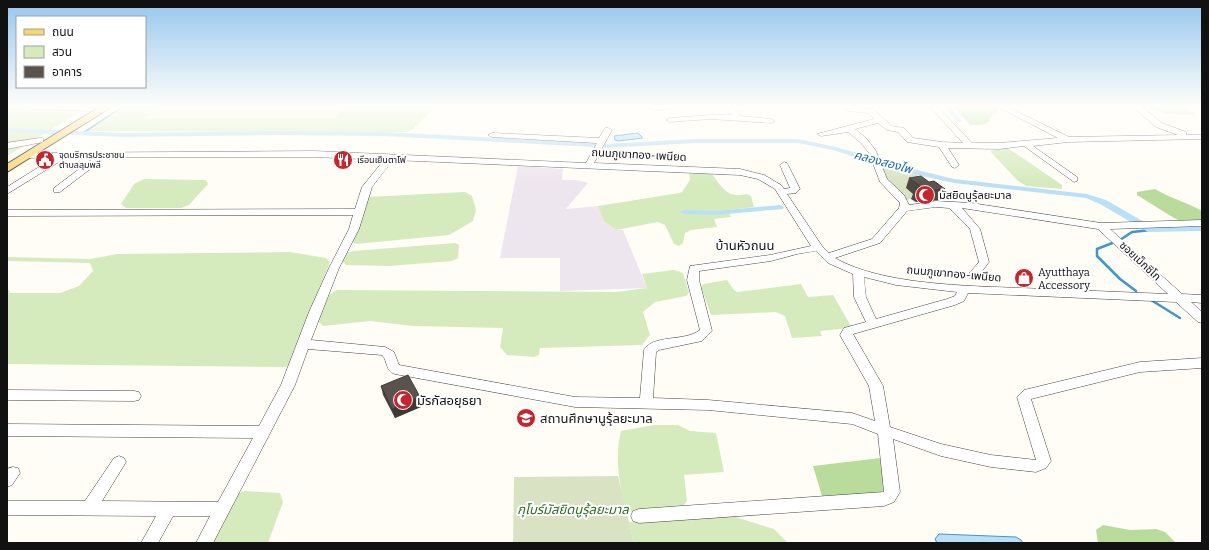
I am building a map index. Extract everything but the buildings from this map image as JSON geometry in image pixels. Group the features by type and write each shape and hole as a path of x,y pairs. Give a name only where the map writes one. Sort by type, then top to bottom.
{"main road":[{"path":"7,160 53,132"},
{"path":"7,169 67,132"}],"street":[{"path":"589,165 607,132"},
{"path":"821,134 835,132"},
{"path":"826,256 848,251 876,241 904,209 905,203 901,197 883,180 876,161 864,141 853,132"},
{"path":"902,132 910,140 942,145 970,146 1026,144 1068,140 1199,137"},
{"path":"957,132 970,146"},
{"path":"1051,132 1068,140"},
{"path":"1181,132 1199,137"},
{"path":"492,135 602,141"},
{"path":"7,146 44,137"},
{"path":"1026,144 1074,179"},
{"path":"942,145 955,165"},
{"path":"57,190 105,154"},
{"name":"ถนนภูเขาทอง-เพนียด","path":"30,155 307,154 392,156 740,172 761,177 771,182 782,192 818,248 839,265 858,272 896,281 964,289 974,282 1202,299"},
{"path":"7,192 65,155"},
{"path":"204,543 288,385 334,268 354,229 367,188 392,156"},
{"path":"782,192 793,191 795,189 784,165"},
{"path":"904,209 936,204 952,205 1004,210 1101,226 1202,223"},
{"path":"952,205 973,223 977,230 984,262 974,282"},
{"path":"7,213 359,212"},
{"name":"ซอยเม็กซิโก","path":"1101,226 1202,319"},
{"path":"646,403 650,350 655,346 698,338 706,331 693,280 694,268 771,258 796,251 818,248"},
{"path":"858,272 860,297 873,324"},
{"path":"639,516 884,499 890,497 892,492 876,386 871,375 846,335 848,331 951,302 960,298 964,289"},
{"path":"304,344 385,351 390,355 393,368 396,370 575,402 708,405 852,419 941,450 991,461 1036,466 1044,461 1024,398 1029,394 1110,373 1140,367 1202,363"},
{"path":"7,395 134,396"},
{"path":"7,430 263,432"},
{"path":"89,509 119,462"},
{"path":"7,508 221,509"},
{"path":"149,543 168,509"}],"shaded area":[{"path":"518,166 563,169 562,180 576,180 588,183 566,209 598,206 604,221 616,230 623,230 647,288 560,291 560,258 500,258"}],"green space":[{"path":"7,132 47,132 7,156"},
{"path":"300,132 407,132 406,132"},
{"path":"1008,148 1062,185 1062,189 1026,186 1017,180 990,151"},
{"path":"879,166 916,174 933,191 907,188 918,198 906,200 889,185"},
{"path":"689,174 712,174 722,188 728,193 736,195 747,194 751,196 754,207 728,210 731,217 714,219 717,227 691,230 685,233 683,243 679,246 674,244 665,225 658,222 616,230 604,221 598,206 682,192 690,180"},
{"path":"144,179 206,180 208,184 189,205 181,208 126,208 121,204 134,184"},
{"path":"1155,189 1202,211 1202,220 1183,222 1137,195 1137,192"},
{"path":"465,192 472,196 476,210 473,221 449,235 356,244 352,241 367,197"},
{"path":"455,243 459,245 458,258 452,261 389,266 346,265 342,261 347,253 353,251"},
{"path":"290,252 326,258 330,262 291,364 286,367 7,364 7,287 10,293 60,293 79,286 93,271 90,263 7,261 7,257 90,259 117,254"},
{"path":"674,270 683,273 689,293 686,296 655,302 643,312 650,335 642,345 540,348 539,355 534,357 507,355 500,347 503,328 413,326 370,321 323,326 318,321 329,295 337,290 616,292 647,288 642,274"},
{"path":"727,280 737,292 801,284 808,297 833,295 851,326 841,329 820,331 822,336 792,338 785,316 776,312 711,315 701,287 703,284"},
{"path":"654,425 678,425 690,431 716,433 724,472 684,475 687,501 681,508 626,512 618,462 621,431"},
{"path":"880,458 886,488 880,493 822,496 813,466"},
{"name":"กุโบร์มัสยิดนูรุ้ลยะมาล","path":"618,476 634,543 513,543 514,477"},
{"path":"244,491 280,493 283,502 268,543 211,543 234,496"},
{"path":"732,516 774,529 788,543 634,543 629,522"},
{"path":"1103,525 1130,530 1156,529 1165,532 1176,543 1098,543 1096,530"}],"water":[{"path":"638,133 643,138 618,141 615,140 614,136"},
{"path":"939,534 1016,537 1023,543 937,543 935,539"}],"waterway":[{"name":"คลองสองไพ","path":"46,132 123,135 279,133 385,134 595,145"},
{"name":"คลองสองไพ","path":"605,146 695,141 798,141 834,148 903,169 954,181 1087,196 1103,202 1151,230 1202,229"},
{"path":"684,212 715,213 780,207"},
{"path":"1120,240 1132,232 1151,230"},
{"path":"1115,242 1097,249 1097,256 1120,279 1136,291"},
{"path":"1151,300 1180,318"}],"place":[{"name":"จุดบริการประชาชน ตำบลลุมพลี","path":"45,160"},
{"name":"เรือนเย็นตาโฟ","path":"343,160"},
{"name":"มัสยิดนูรุ้ลยะมาล","path":"925,195"},
{"name":"Ayutthaya Accessory","path":"1024,278"},
{"name":"มัรกัสอยุธยา","path":"403,400"},
{"name":"สถานศึกษานูรุ้ลยะมาล","path":"526,418"}],"district":[{"name":"บ้านหัวถนน","path":"745,245"}]}
